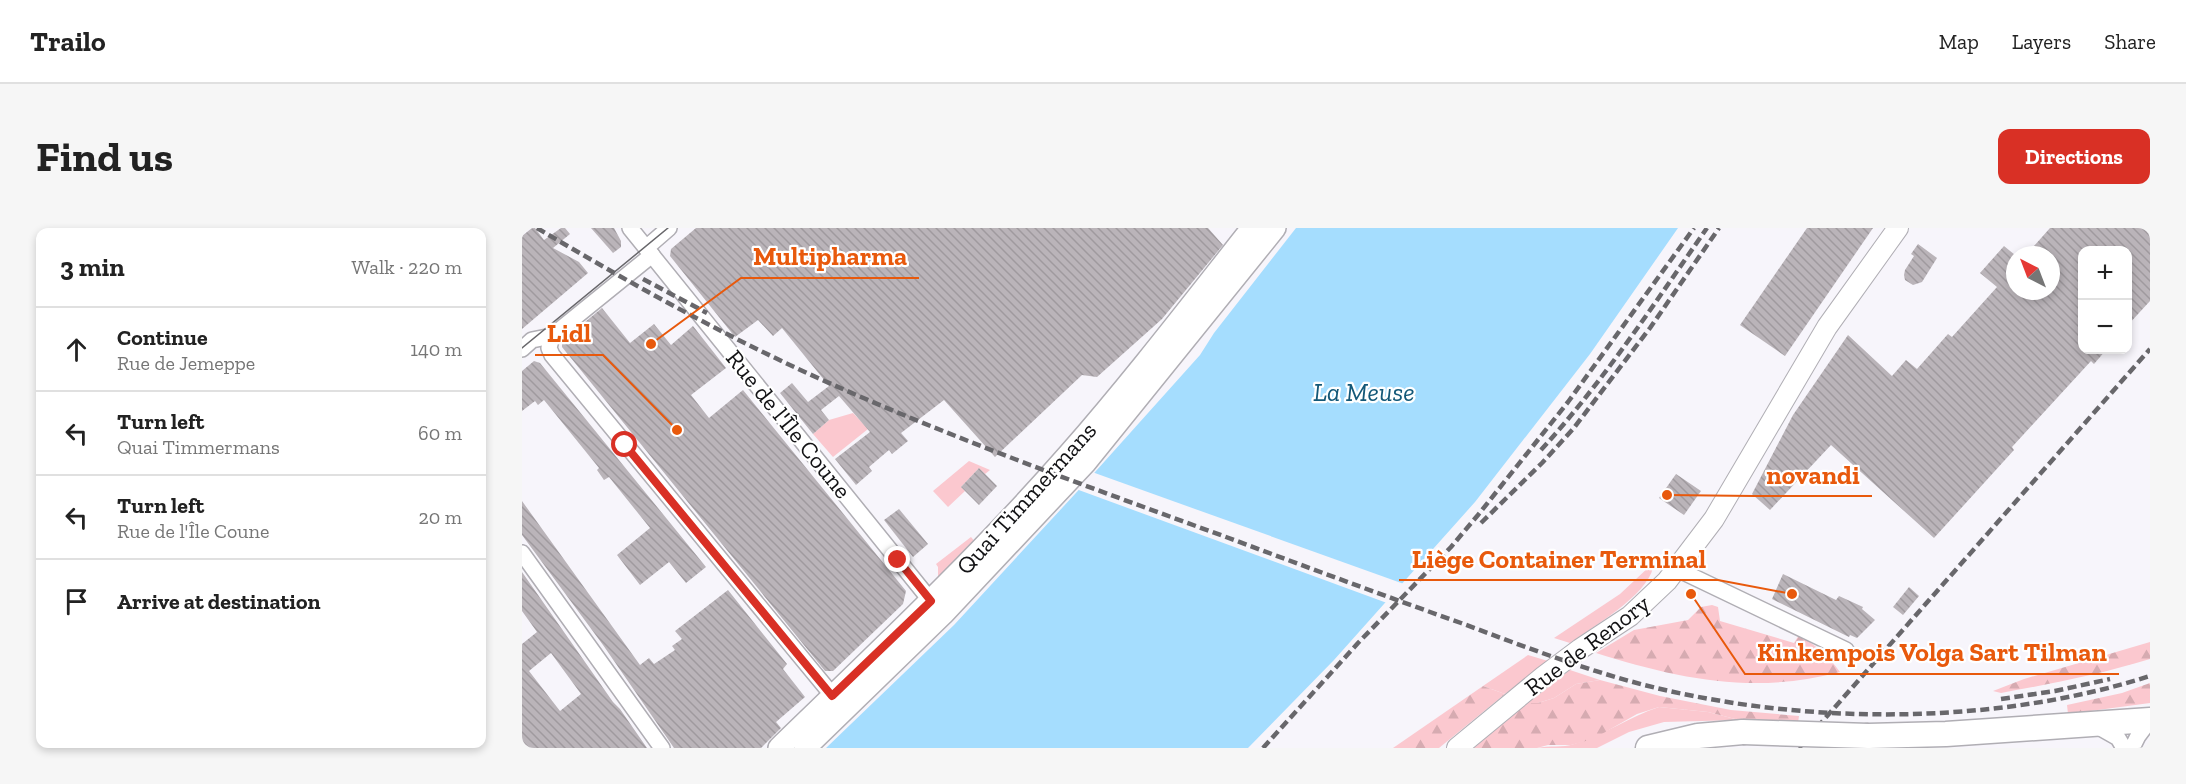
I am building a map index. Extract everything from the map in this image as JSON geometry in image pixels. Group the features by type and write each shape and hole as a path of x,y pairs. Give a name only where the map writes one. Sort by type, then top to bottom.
{"main road":[{"name":"Quai Timmermans","path":"779,748 931,601 1069,454 1179,322 1251,228"},
{"name":"Quai Timmermans","path":"805,748 943,614 1086,462 1275,228"},
{"path":"1648,748 1688,737 1743,732 1868,736 1926,735 2059,728 2150,720"}],"street":[{"name":"Rue de l'Île Coune","path":"630,228 931,601"},
{"path":"522,349 532,340 552,336 649,252 669,228"},
{"name":"Rue de Renory","path":"1457,748 1544,676 1630,616 1656,593 1677,569 1714,519 1827,327 1898,228"},
{"path":"552,336 549,348 552,355 832,696"},
{"path":"522,553 662,748"},
{"path":"1677,569 1846,650"},
{"path":"2132,748 2150,720"},
{"path":"2095,725 2118,738 2124,748"}],"green space":[{"path":"853,413 868,429 833,457 813,434 829,420"},
{"path":"969,461 990,470 985,474 979,468 961,487 965,491 948,507 933,491"},
{"path":"971,537 976,543 940,579 938,578 936,564"},
{"path":"1650,566 1653,568 1648,579 1618,610 1570,643 1554,638 1620,594"},
{"path":"1712,605 1718,607 1720,621 1794,643 1799,635 1821,651 1840,672 1808,679 1777,682 1717,681 1687,677 1596,653 1634,630 1688,620 1701,607"},
{"path":"2150,642 2150,659 2057,682 2001,693 1993,691 2024,679"},
{"path":"1528,655 1548,661 1505,694 1483,686"},
{"path":"1570,670 1600,680 1576,684 1554,698 1538,703 1527,703"},
{"path":"1600,680 1660,696 1731,710 1799,716 1798,723 1739,720 1708,712 1659,707 1637,714 1593,739 1571,745 1548,745 1537,748 1474,748 1527,703 1538,703 1554,698 1576,684"},
{"path":"2150,683 2150,703 2068,714 2067,705 2122,693"},
{"path":"1483,686 1505,694 1439,748 1393,748"},
{"path":"1659,707 1708,712 1739,720 1664,722 1629,732 1597,748 1537,748 1574,744"}],"water":[{"name":"La Meuse","path":"1296,228 1678,228 1590,354 1475,502 1334,660 1248,748 826,748 954,625 1087,481 1200,355 1214,333"}],"pier":[{"path":"1092,472 1404,584 1387,603 1076,489"}],"building":[{"path":"535,228 544,240 561,228 565,228 570,234 553,248 579,262 588,273 522,329 522,236"},
{"path":"591,228 614,228 621,241 621,247 613,253"},
{"path":"696,228 1208,228 1223,245 1162,319 1097,377 1082,375 995,457 944,400 901,433 908,441 892,454 889,450 869,467 872,471 856,485 835,459 870,432 839,396 821,410 829,420 813,434 780,393 792,383 808,402 829,386 782,328 773,336 758,320 735,337 670,256 671,249"},
{"path":"1807,228 1873,228 1785,356 1740,325"},
{"path":"2050,228 2150,228 2150,301 2132,321 2132,246 2078,246 2078,354 2103,354 2094,364 2091,361 2012,447 2014,450 1934,538 1831,445 1770,510 1752,494 1793,415 1848,335 1892,376 1906,360 1917,369 1948,334 1952,337 1997,287 1980,273 2004,246 2006,248 2006,300 2060,300 2060,246 2034,246"},
{"path":"1918,244 1937,258 1922,282 1913,285 1905,280 1904,275 1914,256 1911,254"},
{"path":"602,308 630,343 654,324 671,345 693,326 726,368 691,395 709,418 743,390 906,591 903,604 833,671 825,671 562,347 562,341"},
{"path":"534,361 540,363 706,567 686,583 669,562 640,585 617,555 650,528 609,477 604,480 597,470 599,468 544,400 538,405 535,401 522,411 522,371"},
{"path":"979,468 997,486 979,505 961,487"},
{"path":"1676,474 1701,491 1684,515 1659,498"},
{"path":"522,501 640,665 649,658 654,664 675,650 672,646 682,639 675,631 728,590 787,664 783,669 805,697 776,722 781,728 761,748 674,748 603,645 522,535"},
{"path":"899,509 928,544 913,557 884,520"},
{"path":"522,572 647,748 522,748 522,644 537,632 522,611","holes":["551,653 581,694 560,711 529,671"]},
{"path":"1783,574 1836,600 1839,596 1863,607 1862,609 1875,620 1857,638 1850,635 1849,637 1772,599"},
{"path":"1909,587 1919,596 1903,615 1893,607"}],"tram line":[{"path":"522,348 668,228"}],"railway":[{"path":"537,228 640,288 746,344 868,400 1072,481 1537,651 1639,684 1724,701 1784,709 1846,714 1909,714 1971,711 2032,703 2092,692 2150,676"},
{"path":"1263,748 1358,643 1451,547 1478,515 1568,402 1694,228"},
{"path":"1541,450 1607,370 1707,228"},
{"path":"1481,523 1573,429 1650,328 1719,228"},
{"path":"643,279 707,313"},
{"path":"1799,748 2150,349"},
{"path":"2001,699 2055,691 2110,679"}],"place":[{"name":"Multipharma","path":"651,344"},
{"name":"Lidl","path":"677,430"},
{"name":"novandi","path":"1667,495"},
{"name":"Kinkempois Volga Sart Tilman","path":"1691,594"},
{"name":"Liège Container Terminal","path":"1792,594"}],"route":[{"path":"625,445 832,696 931,601 898,560"}]}
